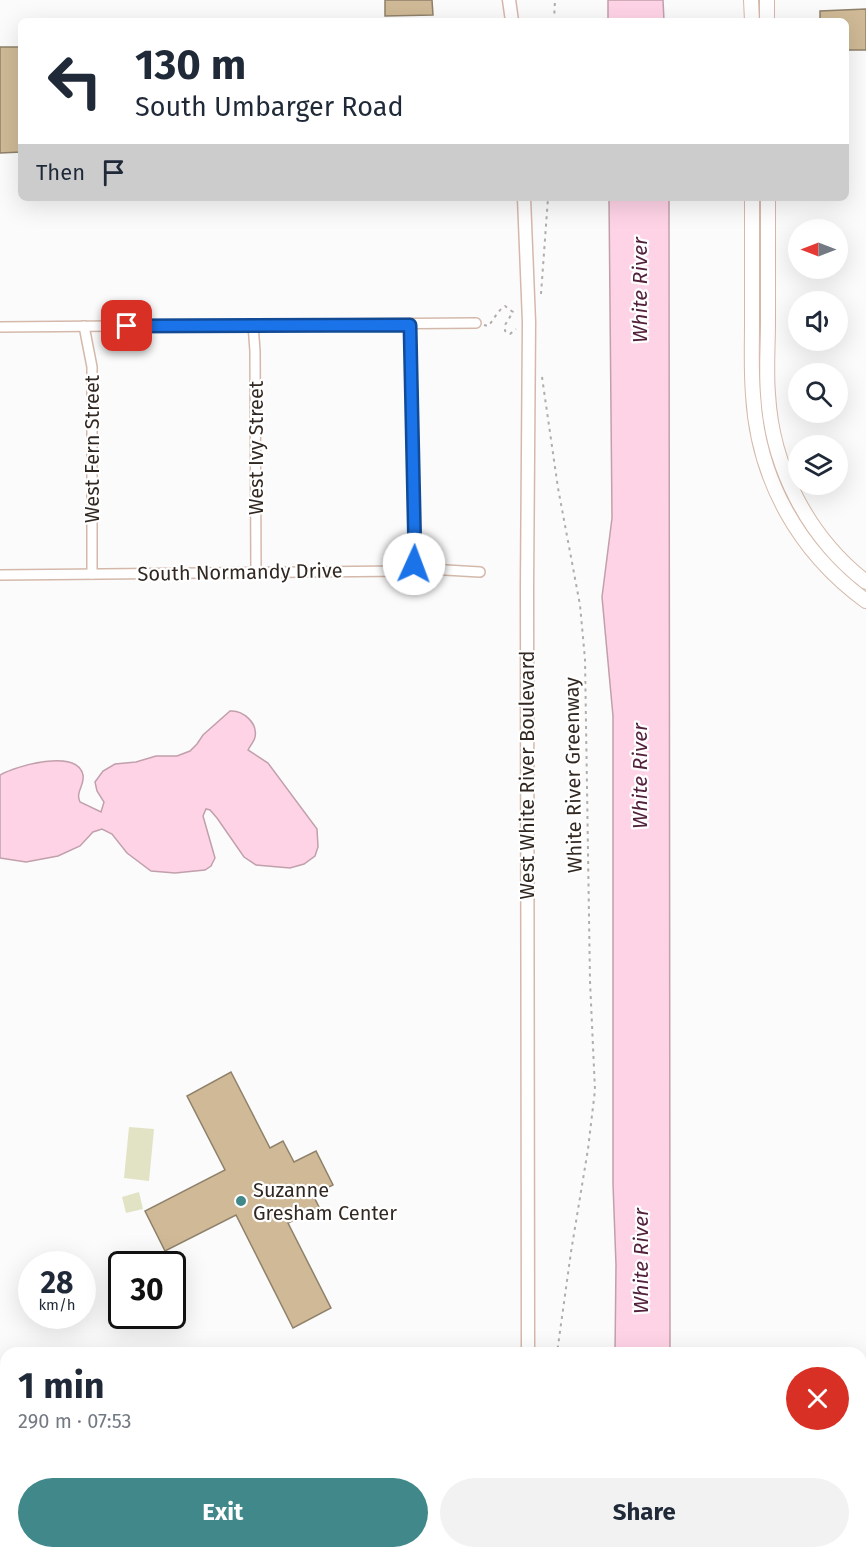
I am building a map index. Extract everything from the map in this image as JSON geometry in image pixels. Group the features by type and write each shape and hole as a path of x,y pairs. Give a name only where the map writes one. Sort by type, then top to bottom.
{"main road":[{"path":"752,0 752,18"},
{"path":"767,0 767,18"},
{"path":"752,201 753,396 765,460 786,512 801,536 818,559 839,580 866,601"},
{"path":"768,201 768,395 779,456 792,489 813,527 836,555 866,582"}],"street":[{"path":"510,0 513,18"},
{"name":"West White River Boulevard","path":"524,201 529,322 528,1347"},
{"path":"0,327 476,323"},
{"name":"West Ivy Street","path":"253,324 256,572"},
{"path":"410,325 415,559 411,568"},
{"name":"West Fern Street","path":"84,326 92,367 92,573"},
{"name":"South Normandy Drive","path":"0,575 404,571 411,568 480,572"}],"path":[{"path":"554,18 555,0"},
{"path":"541,300 548,201"},
{"path":"476,323 488,326 500,309 505,306 513,312 505,325 505,331 510,334 515,331 520,322 529,322"},
{"name":"White River Greenway","path":"541,368 558,488 580,605 585,659 590,981 595,1090 558,1347"}],"green space":[{"path":"129,1127 154,1129 149,1181 124,1178"},
{"path":"139,1192 143,1209 126,1213 122,1197"}],"water":[{"path":"608,0 663,0 664,18 608,18"},
{"name":"White River","path":"609,201 669,201 670,1347 615,1347 613,716 602,597 612,518"},
{"path":"230,711 244,715 252,722 255,737 248,750 268,763 317,829 318,847 315,856 304,864 290,868 256,865 244,857 217,818 206,809 203,816 215,858 211,866 205,870 175,873 151,871 127,853 112,834 102,829 93,832 80,846 58,856 26,862 0,858 0,775 32,764 70,762 78,767 83,775 80,802 101,812 104,802 97,791 95,782 103,771 115,764 136,762 156,756 177,756 190,751 203,735"}],"building":[{"path":"385,0 432,0 433,15 385,16"},
{"path":"866,9 866,50 849,50 849,18 820,18 820,11"},
{"path":"0,47 18,47 18,152 0,153"},
{"name":"Suzanne Gresham Center","path":"231,1072 270,1148 283,1141 294,1162 316,1151 333,1185 313,1195 319,1207 288,1223 331,1308 293,1328 236,1215 165,1251 145,1211 225,1170 187,1096"}],"place":[{"name":"Suzanne Gresham Center","path":"241,1201"}],"route":[{"path":"127,326 410,325 414,564"}]}
